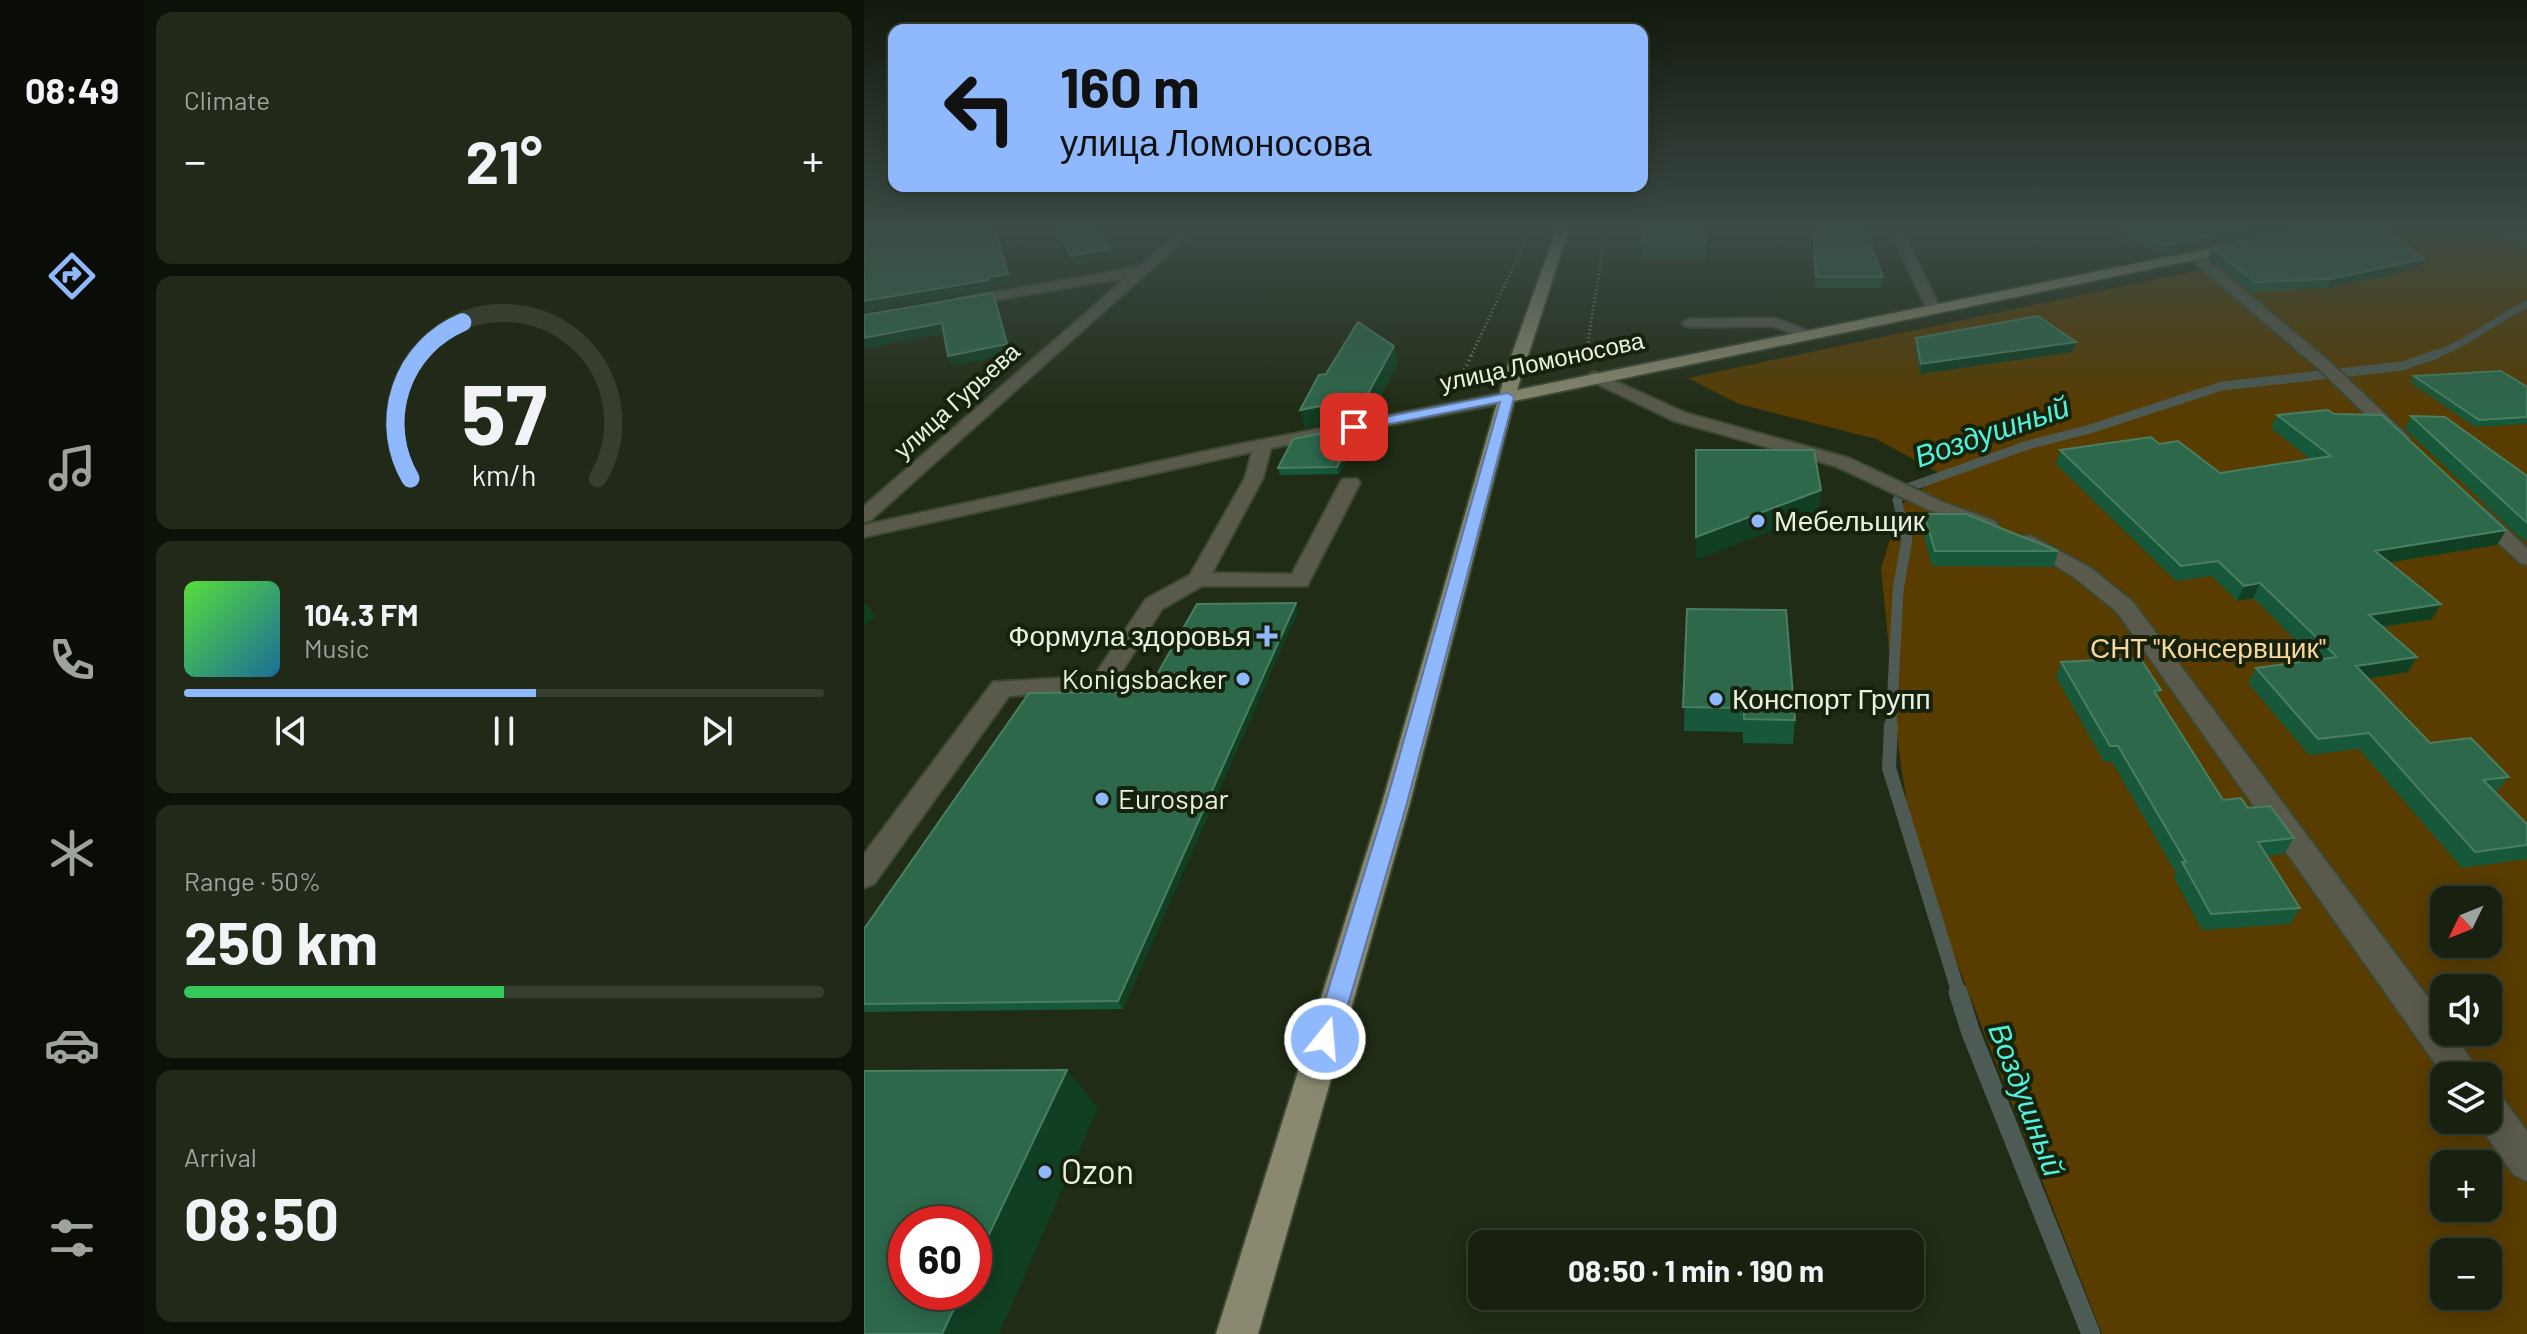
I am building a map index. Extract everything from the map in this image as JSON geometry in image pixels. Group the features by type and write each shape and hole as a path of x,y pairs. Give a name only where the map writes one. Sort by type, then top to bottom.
{"main road":[{"path":"1237,1334 1396,803 1508,397 1543,290"},
{"name":"улица Ломоносова","path":"1508,397 2022,290"}],"street":[{"path":"941,305 1025,290"},
{"name":"улица Гурьева","path":"864,516 1118,290"},
{"path":"1925,290 1933,308"},
{"path":"2235,290 2332,373 2417,454"},
{"path":"1689,323 1775,322 1808,334"},
{"path":"1588,378 1680,417 1842,462 1918,497 2039,544 2083,573 2125,607 2455,1062"},
{"name":"улица Ломоносова","path":"864,531 1263,445 1508,397"},
{"path":"1198,579 1254,478 1263,445"},
{"path":"864,876 1002,688 1101,684 1154,604 1198,579 1299,581 1350,483"},
{"path":"2461,496 2527,559"},
{"path":"2502,1127 2527,1162"}],"path":[{"path":"1446,409 1502,290"},
{"path":"1588,378 1599,290"}],"green space":[{"name":"СНТ \"Консервщик\"","path":"2104,290 2527,290 2527,1334 2102,1334 1915,856 1899,752 1881,568 1901,505 1941,474 1876,439 1739,404 1688,378"}],"building":[{"path":"864,290 928,290 864,301"},
{"path":"993,293 1007,344 948,356 942,323 864,338 864,315"},
{"path":"2038,316 2076,342 1921,364 1916,338"},
{"path":"1358,322 1394,346 1366,397 1300,410 1319,375 1326,374"},
{"path":"2501,371 2527,387 2527,417 2479,420 2414,376"},
{"path":"2328,410 2334,414 2382,415 2506,530 2375,551 2441,604 2369,615 2417,657 2356,666 2430,743 2471,738 2509,777 2483,780 2527,824 2527,845 2475,852 2369,733 2318,739 2256,668 2337,657 2260,583 2244,586 2218,561 2181,566 2060,450 2151,437 2159,444 2178,441 2220,473 2331,456 2277,415"},
{"path":"2411,416 2445,417 2527,476 2527,523"},
{"path":"1359,426 1337,467 1278,468 1293,439"},
{"path":"1696,450 1814,450 1821,490 1696,537"},
{"path":"1924,514 1966,514 2058,551 1935,551"},
{"path":"1296,603 1118,1001 864,1004 864,929 1029,693 1147,692 1197,604"},
{"path":"1687,609 1786,610 1795,720 1744,719 1744,708 1683,707"},
{"path":"2140,658 2161,690 2154,691 2223,800 2241,798 2248,808 2270,806 2294,838 2258,842 2300,908 2211,914 2182,862 2186,862 2118,746 2110,746 2061,662"},
{"path":"1067,1070 992,1228 992,1206 888,1206 888,1310 953,1310 942,1334 864,1334 864,1071"}],"waterway":[{"name":"Воздушный","path":"2431,356 2527,304"},
{"name":"Воздушный","path":"1902,519 1897,500 1910,487 2028,445 2090,429 2222,386 2402,366 2437,354"},
{"name":"Воздушный","path":"1891,727 1898,590 1907,539 1901,517"},
{"name":"Воздушный","path":"1891,725 1889,768 1959,994"},
{"name":"Воздушный","path":"1958,992 1971,1033 2091,1334"}],"place":[{"name":"Мебельщик","path":"1758,521"},
{"name":"Формула здоровья","path":"1267,636"},
{"name":"Konigsbacker","path":"1243,679"},
{"name":"Конспорт Групп","path":"1716,699"},
{"name":"Eurospar","path":"1102,799"},
{"name":"Ozon","path":"1045,1172"}],"route":[{"path":"1325,1039 1396,803 1508,397 1354,427"}]}
